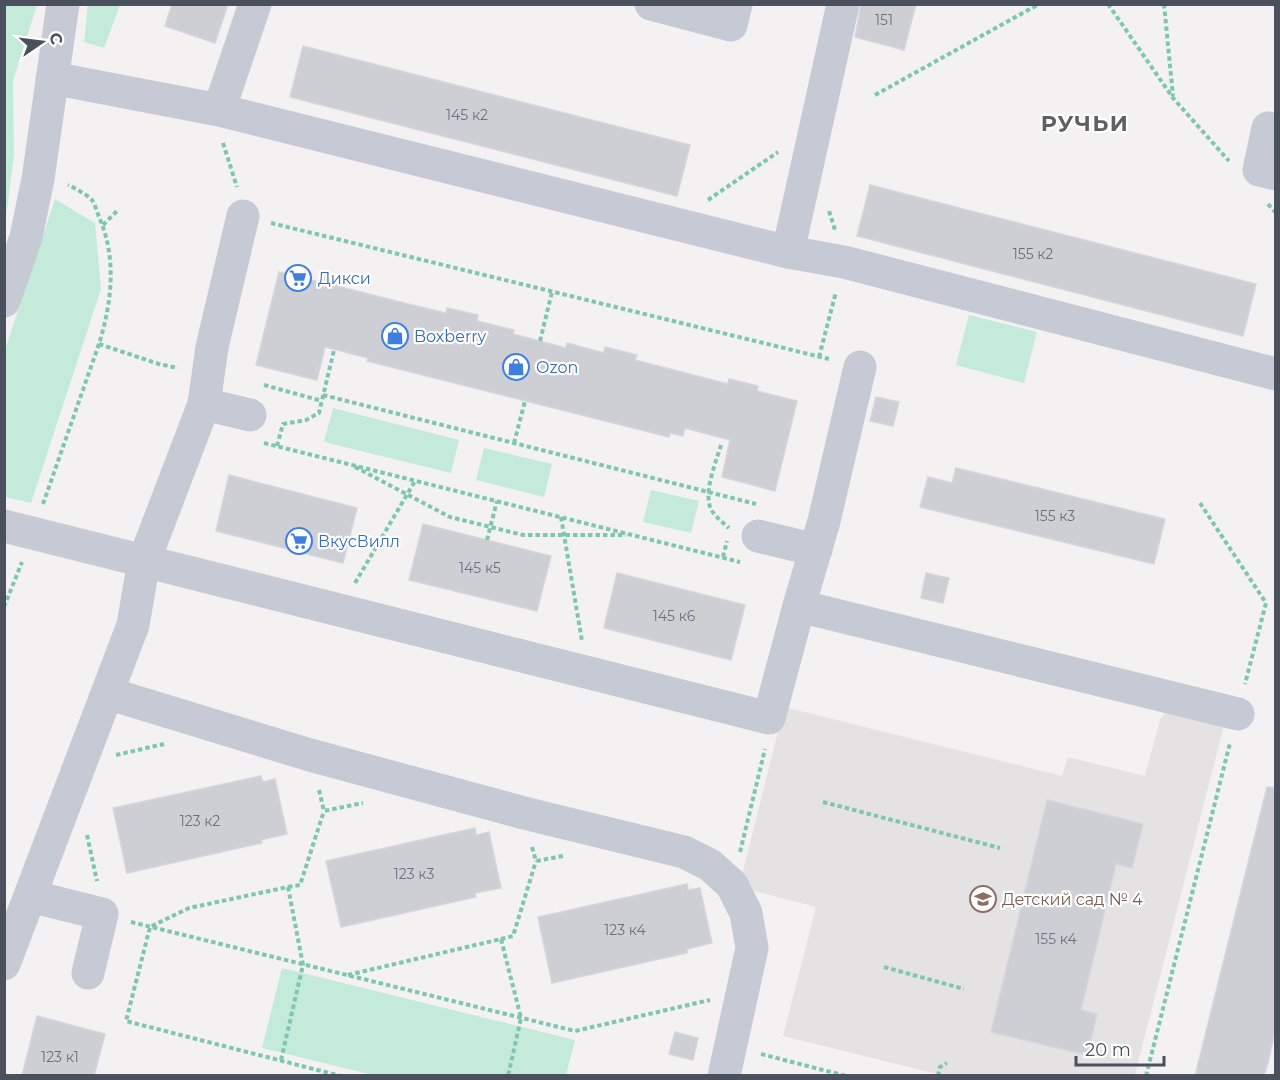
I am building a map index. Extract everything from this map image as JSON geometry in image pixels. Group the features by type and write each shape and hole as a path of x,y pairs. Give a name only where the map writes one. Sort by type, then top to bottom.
{"street":[{"path":"4,301 26,237 38,179 63,4"},
{"path":"219,110 255,4"},
{"path":"651,4 731,26 736,4"},
{"path":"788,252 843,4"},
{"path":"52,78 219,110 788,252 844,262 1275,374"},
{"path":"1268,128 1259,170 1272,189"},
{"path":"4,964 133,625 144,561 207,389 214,337 243,216"},
{"path":"18,529 769,718 816,550 860,367"},
{"path":"207,389 252,428"},
{"path":"745,535 816,550"},
{"path":"799,606 1238,714"},
{"path":"107,693 333,761 524,813 684,852 710,865 732,885 746,913 752,948 727,1061"},
{"path":"30,896 102,914 87,973"}],"path":[{"path":"875,95 1039,4"},
{"path":"1108,4 1173,98 1236,169"},
{"path":"1164,4 1173,98"},
{"path":"219,110 219,131 236,183 243,216 860,367"},
{"path":"674,224 816,126"},
{"path":"4,607 18,529 99,344 107,318 112,282 110,253 103,225 92,201 71,186 38,179"},
{"path":"1272,189 1275,213"},
{"path":"103,225 119,209"},
{"path":"819,357 844,262"},
{"path":"540,341 552,292"},
{"path":"99,344 159,364 207,389"},
{"path":"278,446 283,424 306,420 319,413 334,350"},
{"path":"323,395 709,492 745,535"},
{"path":"514,443 525,401"},
{"path":"252,428 278,446 723,557"},
{"path":"721,445 708,502 712,512 745,535"},
{"path":"349,464 450,517 523,535 633,535"},
{"path":"339,610 415,480"},
{"path":"487,540 497,501"},
{"path":"1146,1076 1266,603 1200,503"},
{"path":"561,517 587,672"},
{"path":"723,557 745,535"},
{"path":"723,557 745,535"},
{"path":"732,885 768,734 769,718"},
{"path":"81,763 170,742"},
{"path":"823,802 1000,848"},
{"path":"324,811 300,885 189,908 150,927 126,1021 341,1076"},
{"path":"87,833 102,914 521,1018 575,1031 742,992"},
{"path":"348,975 513,936 536,861"},
{"path":"280,1060 303,965 288,887"},
{"path":"501,939 521,1018 508,1076"},
{"path":"884,967 964,989"},
{"path":"727,1061 846,1076"},
{"path":"938,1076 940,1067 946,1063"}],"shaded area":[{"name":"Детский сад № 4","path":"784,707 1062,776 1068,757 1145,776 1160,720 1165,713 1224,725 1135,1075 941,1075 783,1036 816,907 754,891 743,872"}],"green space":[{"path":"5,4 37,5 13,81 14,155 5,224"},
{"path":"88,4 120,5 104,48 84,42"},
{"path":"55,199 95,223 101,289 31,503 5,497 5,350"},
{"path":"969,315 1037,332 1024,383 956,365"},
{"path":"333,408 459,440 451,473 324,442"},
{"path":"484,448 552,464 544,497 476,480"},
{"path":"651,490 699,501 691,533 643,522"},
{"path":"282,968 575,1040 566,1075 373,1075 262,1048"}],"building":[{"path":"172,4 228,4 215,43 165,26"},
{"path":"861,4 916,4 904,50 855,37"},
{"path":"303,46 690,145 677,196 290,97"},
{"path":"870,185 1256,284 1243,336 857,236"},
{"path":"279,272 319,282 321,276 342,281 341,287 408,304 446,313 447,308 478,315 477,321 514,330 513,334 566,348 567,343 604,353 605,347 637,355 635,360 728,384 729,379 758,386 757,391 797,401 775,491 722,477 730,440 685,428 683,436 670,433 669,437 367,361 368,358 325,347 317,380 256,365"},
{"path":"876,397 899,402 893,426 870,421"},
{"path":"956,468 1165,519 1154,564 920,507 928,477 952,483"},
{"path":"229,475 357,508 343,563 216,531"},
{"path":"423,524 551,556 537,611 409,580"},
{"path":"617,573 745,605 731,660 604,628"},
{"path":"926,573 949,578 943,603 921,598"},
{"path":"261,776 263,782 275,779 287,834 261,840 262,843 127,873 113,808"},
{"path":"1267,787 1275,788 1275,1031 1268,1063 1264,1076 1195,1076"},
{"path":"1047,800 1143,824 1132,868 1116,864 1081,1010 1097,1014 1087,1055 991,1032"},
{"path":"475,828 476,835 489,832 501,888 475,893 476,897 341,927 326,861"},
{"path":"687,884 688,890 700,888 712,943 687,949 687,953 552,983 538,917"},
{"path":"37,1016 105,1034 94,1076 22,1076"},
{"path":"675,1032 698,1038 693,1060 669,1054"}],"place":[{"name":"Дикси","path":"298,278"},
{"name":"Boxberry","path":"395,336"},
{"name":"Ozon","path":"516,367"},
{"name":"ВкусВилл","path":"299,541"},
{"name":"Детский сад № 4","path":"983,899"}],"district":[{"name":"РУЧЬИ","path":"1085,123"}]}
